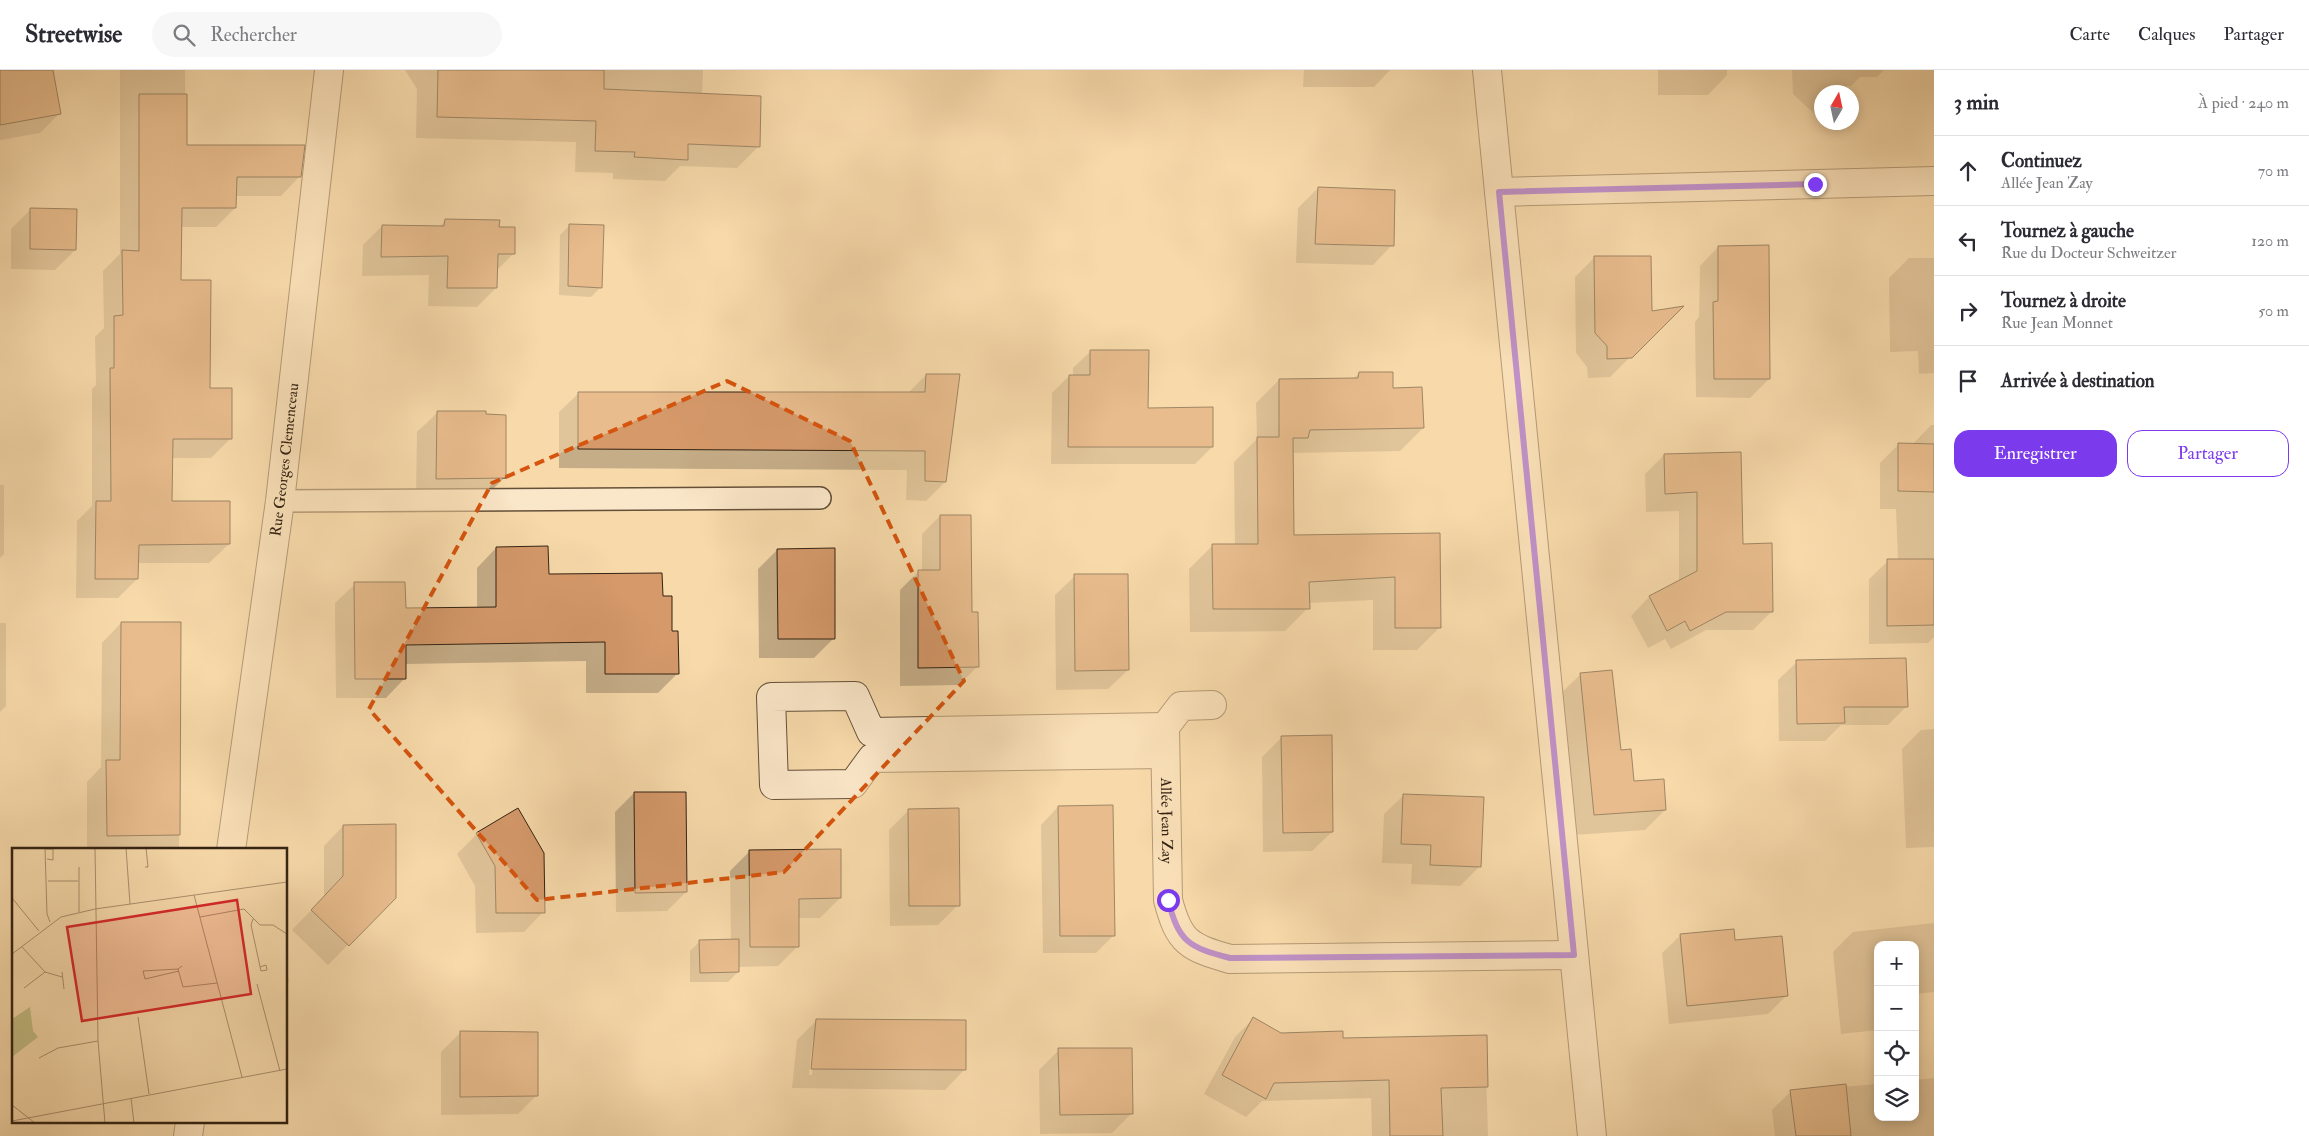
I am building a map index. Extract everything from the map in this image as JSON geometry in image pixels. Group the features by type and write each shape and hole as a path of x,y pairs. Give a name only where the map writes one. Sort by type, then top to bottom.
{"street":[{"name":"Rue Georges Clemenceau","path":"231,848 280,501 329,70"},
{"path":"1487,70 1592,1136"},
{"path":"1499,192 1934,181"},
{"path":"854,696 871,732 872,758 853,784 774,785 771,697 854,696"},
{"path":"871,732 1165,727 1182,706 1212,705"},
{"name":"Allée Jean Zay","path":"1165,727 1168,900 1174,925 1186,941 1205,952 1230,958 1574,955"},
{"path":"1020,729 1022,756"},
{"path":"872,758 1164,754"}],"lane":[{"path":"280,501 820,498"}],"highlighted area":[{"path":"727,381 850,441 964,681 784,872 537,900 369,709 492,483"}],"building":[{"path":"0,70 53,70 61,114 0,125"},
{"path":"438,70 604,70 604,89 761,96 760,147 688,144 688,160 634,157 635,152 595,151 596,121 437,117"},
{"path":"139,94 187,94 187,145 305,145 301,177 237,177 236,208 182,208 181,280 211,280 210,388 232,388 232,439 173,439 172,501 230,501 230,544 139,545 138,579 95,579 96,501 111,501 110,368 114,368 114,316 123,315 122,250 139,251"},
{"path":"1318,187 1395,190 1394,246 1315,244"},
{"path":"30,208 77,209 76,250 30,249"},
{"path":"445,219 500,220 499,227 515,227 515,254 498,254 497,288 447,288 448,256 381,257 382,225 444,226"},
{"path":"569,224 604,225 602,288 568,286"},
{"path":"1769,245 1770,379 1714,379 1713,302 1718,301 1718,246"},
{"path":"1594,256 1651,256 1652,311 1684,306 1632,358 1607,359 1607,346 1595,333"},
{"path":"1090,350 1149,350 1148,408 1213,407 1213,447 1068,447 1069,375 1090,375"},
{"path":"1359,372 1393,372 1393,388 1422,387 1424,428 1310,430 1308,438 1293,438 1294,535 1440,533 1441,628 1395,628 1395,577 1309,582 1310,609 1213,609 1212,544 1258,544 1257,437 1279,437 1279,379 1358,378"},
{"path":"926,374 960,374 946,482 925,481 925,451 578,449 578,392 925,392"},
{"path":"437,411 486,411 486,414 506,415 506,478 436,479"},
{"path":"1898,443 1934,444 1934,492 1898,491"},
{"path":"1741,452 1743,544 1772,543 1773,612 1726,612 1690,631 1685,621 1667,631 1649,596 1697,571 1697,492 1665,494 1664,454"},
{"path":"940,515 971,515 972,612 978,612 979,667 918,668 918,570 940,570"},
{"path":"548,546 549,574 662,573 663,596 672,596 672,631 678,631 679,674 605,674 605,642 406,645 406,679 355,679 354,582 405,582 406,608 496,607 496,547"},
{"path":"835,548 835,639 778,639 777,549"},
{"path":"1887,559 1934,559 1934,625 1887,626"},
{"path":"1074,574 1128,574 1129,670 1075,671"},
{"path":"121,622 181,622 180,835 107,836 106,760 120,760"},
{"path":"1906,658 1908,707 1844,707 1845,723 1797,724 1796,660"},
{"path":"1612,670 1621,750 1631,749 1634,781 1664,779 1666,810 1594,815 1580,673"},
{"path":"1332,735 1333,832 1283,833 1281,736"},
{"path":"634,792 686,792 687,892 635,893"},
{"path":"1403,794 1484,797 1481,867 1430,865 1431,845 1401,844"},
{"path":"1113,805 1115,936 1060,936 1058,806"},
{"path":"518,808 544,853 545,913 496,913 495,866 476,833"},
{"path":"959,808 960,906 909,906 908,809"},
{"path":"396,824 396,898 349,946 311,910 343,876 343,825"},
{"path":"841,849 841,898 799,899 799,947 750,947 749,850"},
{"path":"1734,929 1735,940 1782,936 1788,996 1687,1006 1680,934"},
{"path":"739,939 739,972 700,973 699,940"},
{"path":"1253,1017 1281,1033 1343,1031 1343,1038 1487,1035 1488,1087 1441,1088 1443,1136 1390,1136 1389,1080 1274,1083 1266,1099 1222,1075"},
{"path":"816,1019 966,1020 966,1070 811,1069"},
{"path":"460,1031 538,1032 538,1096 460,1097"},
{"path":"1058,1048 1132,1048 1133,1114 1060,1115"},
{"path":"1846,1084 1851,1136 1796,1136 1790,1090"}],"route":[{"path":"1168,900 1174,925 1186,941 1205,952 1230,958 1574,955 1499,192 1815,184"}]}
